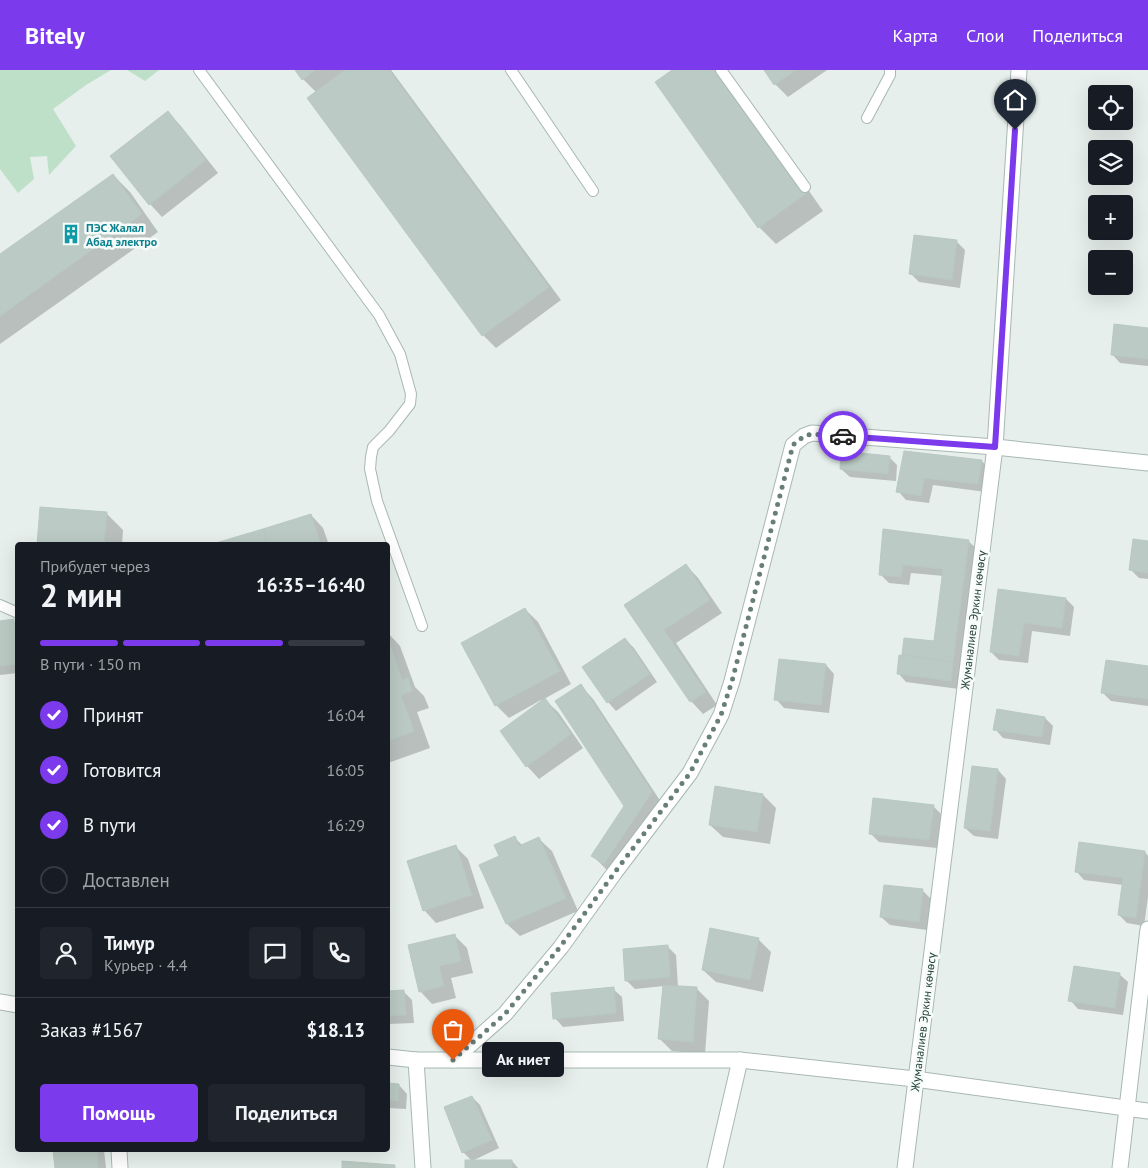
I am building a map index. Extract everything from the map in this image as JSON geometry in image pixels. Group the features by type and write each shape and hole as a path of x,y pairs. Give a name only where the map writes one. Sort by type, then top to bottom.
{"street":[{"name":"Жуманалиев Эркин көчөсү","path":"905,1168 995,447 1019,70"},
{"path":"453,1060 505,1014 560,947 690,773 721,715 732,681 793,445 804,436 812,434 995,447 1148,463"},
{"path":"1120,1168 1148,929"},
{"path":"0,1002 15,1004"},
{"path":"390,1056 416,1060 740,1060 915,1079 1148,1111"},
{"path":"416,1060 423,1168"},
{"path":"715,1168 740,1060"},
{"path":"119,1152 120,1168"}],"lane":[{"path":"199,70 379,315 400,354 411,394 410,404 389,431 373,447 370,469 377,501 422,626"},
{"path":"511,70 593,191"},
{"path":"721,70 805,187"},
{"path":"867,118 890,75 890,70"},
{"path":"0,605 15,611"}],"green space":[{"path":"0,70 111,70 86,85 53,109 76,146 49,175 47,156 30,157 34,179 18,193 0,169"},
{"path":"127,70 159,70 145,81"}],"building":[{"path":"295,70 315,70 302,80"},
{"path":"345,70 389,70 549,287 482,336 307,98"},
{"path":"672,70 720,70 807,193 758,228 655,82"},
{"path":"764,70 796,70 774,85"},
{"path":"168,111 206,160 149,205 110,156"},
{"name":"ПЭС Жалал Абад электро","path":"113,174 142,214 0,316 0,254"},
{"path":"914,235 957,240 952,280 909,274"},
{"path":"1114,324 1148,328 1148,359 1111,355"},
{"path":"841,451 890,456 888,474 840,469"},
{"path":"904,451 982,460 978,484 924,478 921,496 896,492"},
{"path":"40,507 107,512 104,542 37,542"},
{"path":"311,514 320,542 267,542 263,529"},
{"path":"263,529 267,542 219,542"},
{"path":"883,529 969,540 953,662 902,655 904,638 934,641 943,569 903,565 901,577 879,575"},
{"path":"1133,539 1148,541 1148,573 1129,570"},
{"path":"686,564 710,600 664,630 706,692 690,702 624,605"},
{"path":"998,589 1066,598 1062,628 1024,623 1019,656 990,652"},
{"path":"525,608 560,671 495,706 461,643"},
{"path":"14,619 15,664 0,666 0,621"},
{"path":"625,638 650,674 607,703 582,667"},
{"path":"390,645 402,680 408,678 412,691 401,695 414,731 390,740"},
{"path":"899,655 953,662 951,681 897,674"},
{"path":"779,659 826,664 821,705 774,700"},
{"path":"1106,660 1148,666 1148,699 1101,693"},
{"path":"581,684 652,792 604,864 591,856 624,806 555,701"},
{"path":"545,698 571,734 526,767 500,731"},
{"path":"997,709 1045,717 1042,737 993,730"},
{"path":"972,766 998,769 990,831 964,828"},
{"path":"715,786 763,794 757,832 709,825"},
{"path":"873,798 934,805 929,840 869,834"},
{"path":"515,836 519,846 539,837 566,898 506,924 479,865 499,856 494,845"},
{"path":"1079,842 1145,851 1136,918 1118,915 1123,878 1075,872"},
{"path":"456,845 472,895 423,911 407,861"},
{"path":"884,885 923,889 919,922 880,917"},
{"path":"710,928 759,938 750,980 702,970"},
{"path":"455,934 461,961 439,966 444,986 419,992 408,945"},
{"path":"668,945 670,977 625,981 623,949"},
{"path":"1074,966 1120,973 1115,1008 1068,1001"},
{"path":"663,985 697,987 693,1042 658,1039"},
{"path":"614,987 616,1013 553,1019 551,993"},
{"path":"404,990 406,1015 390,1016 390,991"},
{"path":"390,1083 399,1084 398,1101 390,1100"},
{"path":"472,1096 492,1140 462,1153 444,1107"},
{"path":"53,1152 97,1152 98,1168 55,1168"},
{"path":"465,1160 512,1160 512,1168 465,1168"},
{"path":"342,1161 395,1165 395,1168 342,1168"}],"way so far":[{"path":"453,1060 505,1014 560,947 690,773 721,715 732,681 793,445 804,436 812,434 843,436"}],"place":[{"name":"ПЭС Жалал Абад электро","path":"71,234"},
{"name":"Ак ниет","path":"453,1060"}],"route":[{"path":"843,436 995,447 1015,130"}]}
